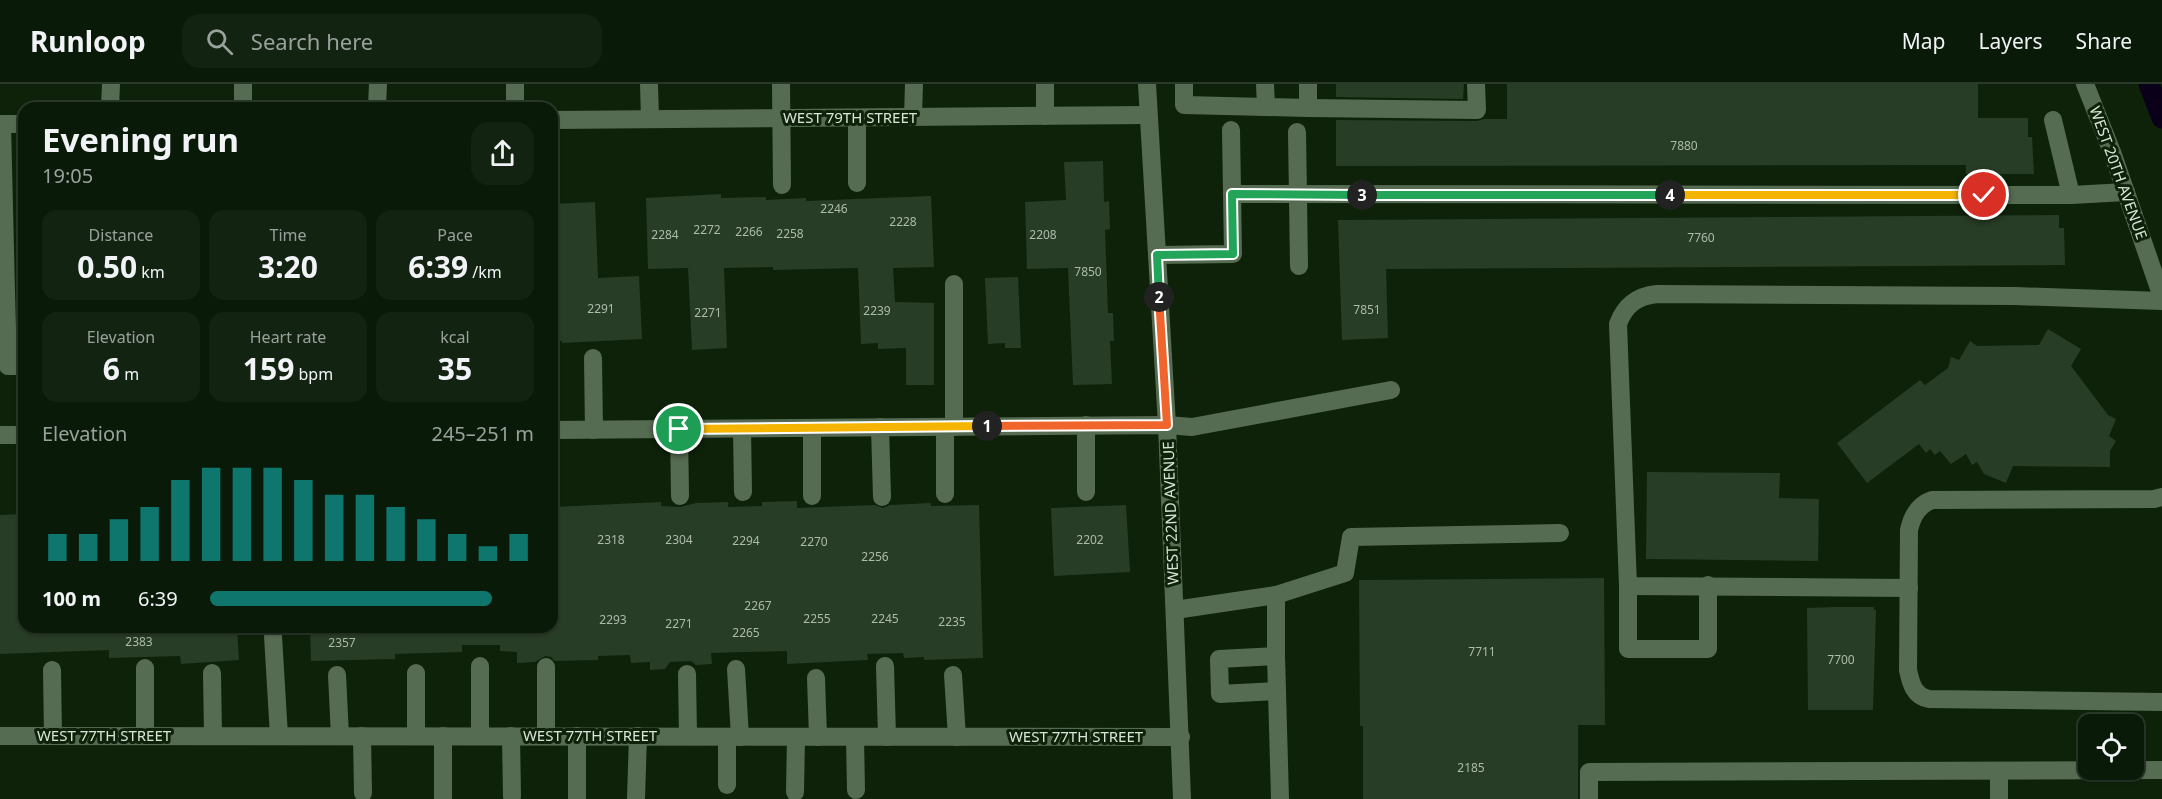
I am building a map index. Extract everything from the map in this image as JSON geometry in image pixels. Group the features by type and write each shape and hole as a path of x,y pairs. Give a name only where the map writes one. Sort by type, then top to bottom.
{"street":[{"path":"110,102 111,84"},
{"path":"243,84 243,102"},
{"path":"377,102 378,84"},
{"path":"515,84 515,102"},
{"path":"650,84 650,119"},
{"path":"781,84 782,185"},
{"path":"914,84 914,117"},
{"path":"1045,84 1045,116"},
{"name":"WEST 22ND AVENUE","path":"1147,84 1167,425 1182,799"},
{"path":"1184,84 1184,105 1477,110 1476,84"},
{"path":"1265,84 1266,107"},
{"path":"1308,84 1308,108"},
{"name":"WEST 20TH AVENUE","path":"2085,84 2126,192 2162,299"},
{"name":"WEST 79TH STREET","path":"558,120 1148,115"},
{"path":"857,118 857,183"},
{"path":"2053,120 2071,195"},
{"path":"18,124 1,124 3,291 8,366 18,366"},
{"path":"1157,255 1233,254 1231,130"},
{"path":"1297,132 1299,266"},
{"path":"1232,194 2071,195 2126,192"},
{"path":"945,494 950,427 954,284"},
{"path":"1708,585 1708,648 1628,649 1628,586 1618,324 1622,314 1636,299 1646,295 1669,294 2162,299"},
{"path":"593,358 594,430"},
{"path":"558,430 1086,425 1192,427 1391,390"},
{"path":"1086,425 1086,492"},
{"path":"880,427 882,497"},
{"path":"812,428 812,496"},
{"path":"679,429 680,496"},
{"path":"742,429 743,492"},
{"path":"0,435 18,435"},
{"path":"2162,497 2154,499 2025,498 1927,501 1916,511 1909,530 1908,670 1912,686 1923,698 2162,702"},
{"path":"1175,610 1276,595 1345,573 1351,537 1560,533"},
{"path":"1628,586 1909,588"},
{"path":"1276,595 1280,799"},
{"path":"273,636 279,736"},
{"path":"1276,656 1219,659 1220,694 1277,691"},
{"path":"480,666 480,736"},
{"path":"885,666 887,736"},
{"path":"546,667 546,736"},
{"path":"145,668 145,736"},
{"path":"727,785 734,736 736,669"},
{"path":"52,670 53,735"},
{"path":"212,673 213,736"},
{"path":"416,673 416,736"},
{"path":"687,674 688,736"},
{"path":"337,675 340,736"},
{"path":"953,675 957,736"},
{"path":"816,678 818,736"},
{"name":"WEST 77TH STREET","path":"0,735 1181,737"},
{"path":"362,736 363,793"},
{"path":"442,736 443,799"},
{"path":"511,736 512,796"},
{"path":"577,736 577,799"},
{"path":"636,798 638,736"},
{"path":"795,792 796,736"},
{"path":"855,736 856,790"},
{"path":"1999,771 1999,799"},
{"path":"1589,799 1589,772 2162,771"}],"building":[{"path":"1336,84 1464,84 1463,99 1336,97"},
{"path":"1507,84 1978,84 1978,118 2028,118 2028,137 2032,137 2034,174 1966,174 1966,165 1336,166 1336,120 1477,121 1507,119"},
{"path":"1103,161 1104,202 1109,201 1110,229 1105,230 1108,313 1113,313 1114,341 1110,341 1112,384 1073,385 1068,268 1027,269 1025,202 1066,200 1064,162"},
{"path":"721,194 721,198 766,197 766,200 806,198 806,201 931,196 934,267 893,268 895,302 934,303 934,385 906,385 906,348 878,349 878,343 861,344 858,268 773,270 773,267 724,268 727,348 692,350 688,268 648,269 646,198"},
{"path":"595,202 598,278 639,276 642,339 562,343 558,341 558,204"},
{"path":"2059,215 2059,228 2064,228 2065,265 1386,269 1388,338 1342,340 1338,220"},
{"path":"1018,277 1021,348 1005,348 1005,343 988,344 985,278"},
{"path":"2048,329 2081,349 2071,366 2108,415 2116,419 2109,436 2116,441 2110,451 2110,467 2013,466 2006,483 1984,474 1977,462 1972,465 1966,454 1951,464 1940,451 1935,455 1930,449 1926,453 1919,444 1867,483 1837,443 1920,380 1925,385 1948,368 1951,357 1959,360 1970,341 1977,346 2039,345"},
{"path":"1647,472 1780,473 1779,498 1819,499 1818,561 1646,559"},
{"path":"797,501 797,508 875,505 883,508 890,505 931,503 931,506 979,505 983,658 924,660 924,657 904,658 903,653 867,654 868,660 787,664 787,651 711,653 712,664 696,665 691,661 670,662 665,669 650,670 650,662 631,663 630,655 598,656 598,660 555,661 545,656 535,662 517,663 517,652 500,651 500,645 462,645 462,652 395,654 395,659 311,661 310,633 558,633 558,507 661,502 661,506 680,507 696,503 728,502 728,507 762,506 762,502"},
{"path":"1126,505 1130,572 1054,576 1051,508"},
{"path":"18,514 18,633 237,633 239,660 181,664 180,656 109,658 109,650 0,654 0,515"},
{"path":"1604,578 1605,725 1578,725 1578,799 1363,799 1359,580"},
{"path":"1874,607 1876,610 1873,710 1808,710 1807,608"}],"waterway":[{"path":"2149,84 2162,118"}],"route":[{"path":"679,429 1167,425 1157,255 1233,254 1232,194 1984,195"}]}
